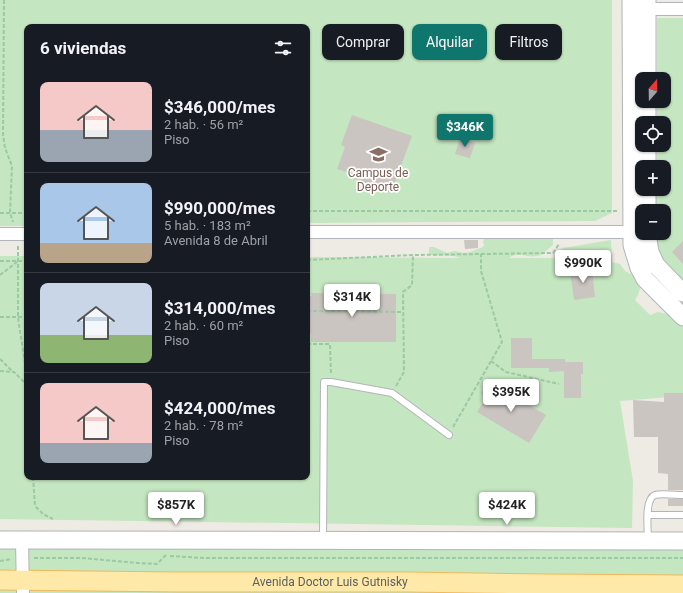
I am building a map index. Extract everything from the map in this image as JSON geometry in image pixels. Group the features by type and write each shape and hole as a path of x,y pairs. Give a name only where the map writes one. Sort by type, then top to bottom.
{"main road":[{"path":"639,4 646,72"},
{"path":"639,4 639,204"},
{"path":"635,240 632,245 639,268 645,279 683,317"},
{"path":"644,240 656,265 683,293"},
{"path":"0,540 683,541"},
{"name":"Avenida Doctor Luis Gutnisky","path":"0,580 22,587 180,582 406,582 683,585"}],"street":[{"path":"639,4 683,9"},
{"path":"310,232 635,232"},
{"path":"0,234 22,234"},
{"path":"22,540 22,587"}],"lane":[{"path":"323,540 324,382 392,393 449,435"},
{"path":"648,541 648,514 650,498 655,495 683,495"},
{"path":"648,514 683,515"}],"path":[{"path":"4,0 3,134 5,148 12,166 10,213 22,234 18,261 18,318 24,357"},
{"path":"310,211 635,211"},
{"path":"0,213 24,213"},
{"path":"310,260 413,255 553,253 559,244 567,244"},
{"path":"449,435 502,342 481,271 481,254"},
{"path":"392,393 404,372 403,292 412,285 413,255"},
{"path":"0,261 24,261"},
{"path":"0,275 18,261"},
{"path":"310,311 403,312"},
{"path":"0,317 24,317"},
{"path":"0,359 24,382"},
{"path":"491,361 506,372 560,384"},
{"path":"0,371 14,372"},
{"path":"33,480 35,506 43,514 53,519"},
{"path":"159,555 204,558 683,558"},
{"path":"22,558 82,558 157,564 166,555"}],"green space":[{"path":"0,0 612,0 612,213 595,221 310,223 310,24 24,24 24,226 0,226"},
{"path":"657,18 683,18 683,281 656,254 656,240 671,240 671,204 656,204 656,196 671,196 671,160 657,160 657,152 671,152 671,116 657,116 657,108 671,108 671,72 657,72"},
{"path":"484,238 553,238 553,245 540,255 516,255 509,258 555,258 563,248 611,240 612,262 620,264 625,271 634,276 640,288 635,300 650,315 658,312 671,315 676,318 683,327 683,396 620,401 633,481 632,528 0,519 0,256 24,256 24,480 310,480 310,257 461,258 454,256 431,255 429,254 429,247 434,247 447,253 454,251 465,253 483,247"},
{"path":"0,545 683,548 683,593 0,593"}],"building":[{"path":"352,115 412,136 391,193 349,177 350,173 337,169 345,147 341,145"},
{"path":"460,138 475,143 470,158 455,154"},
{"path":"464,240 478,240 478,248 465,249"},
{"path":"683,241 683,264 672,252"},
{"path":"592,268 595,297 574,300 570,270"},
{"path":"311,293 396,294 396,342 311,342 310,296 312,296"},
{"path":"511,338 532,338 532,359 565,359 565,362 583,362 583,374 581,374 581,398 564,398 564,371 549,372 549,368 511,368"},
{"path":"493,384 546,415 529,443 477,412 485,399 481,392"},
{"path":"664,393 683,393 683,490 668,490 668,474 658,473 658,437 634,437 633,400 664,402"},
{"path":"668,499 683,499 683,506 668,506"}],"place":[{"name":"Campus de Deporte","path":"378,154"}]}
